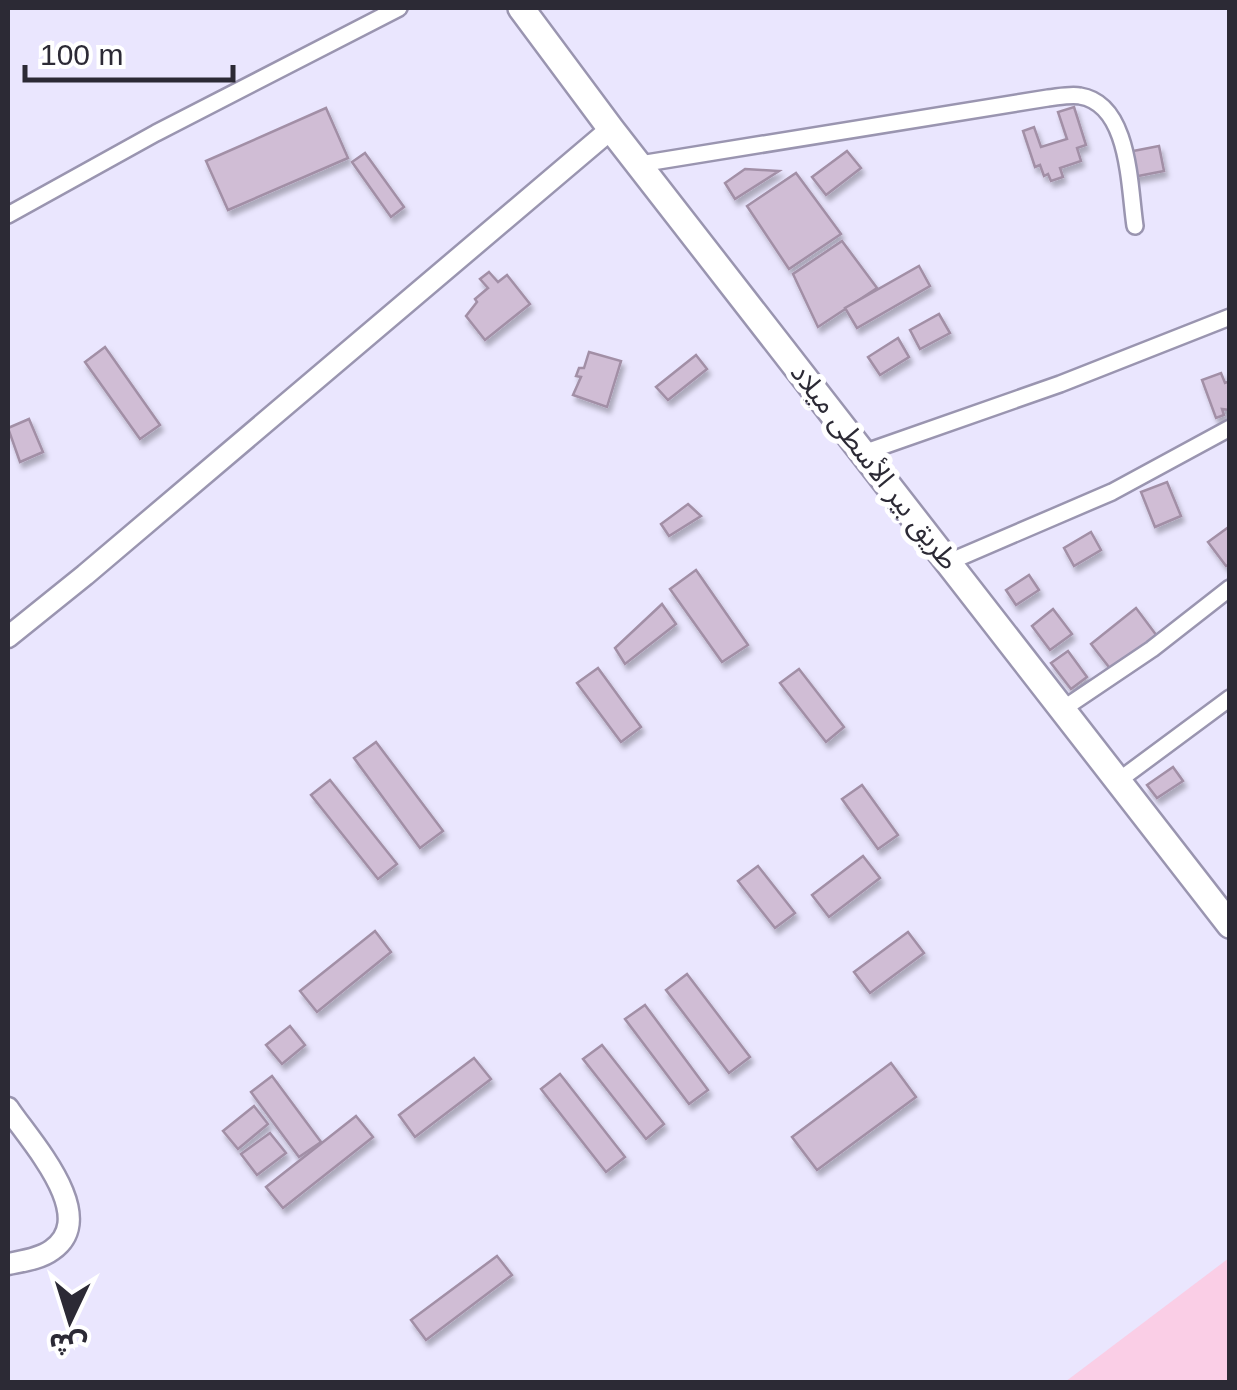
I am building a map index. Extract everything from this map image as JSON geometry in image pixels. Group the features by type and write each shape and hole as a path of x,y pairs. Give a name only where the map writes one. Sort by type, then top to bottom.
{"main road":[{"name":"طريق بير الأسطى ميلاد","path":"521,8 1230,925"}],"street":[{"path":"8,215 156,133 399,8"},
{"path":"640,164 1080,96 1104,106 1117,124 1135,226"},
{"path":"8,637 611,129"},
{"path":"866,452 1060,384 1230,318"},
{"path":"949,562 1112,492 1230,428"},
{"path":"1063,709 1152,649 1230,588"},
{"path":"1118,780 1230,698"},
{"path":"8,1108 64,1190 70,1212 63,1240 55,1249 8,1264"}],"shaded area":[{"path":"1229,1258 1229,1382 1065,1382"}],"building":[{"path":"1074,107 1086,145 1077,148 1081,161 1060,168 1063,177 1051,181 1040,165 1035,167 1023,131 1034,127 1041,147 1067,139 1058,112"},
{"path":"326,108 348,158 228,210 206,161"},
{"path":"1159,146 1164,171 1133,177 1128,152"},
{"path":"847,151 861,168 826,195 812,177"},
{"path":"365,153 404,207 391,217 352,162"},
{"path":"745,169 779,171 735,199 725,183"},
{"path":"796,173 841,234 789,269 747,206"},
{"path":"842,241 877,288 818,327 793,274"},
{"path":"919,266 930,286 857,328 845,308"},
{"path":"489,272 498,282 507,275 530,304 485,340 466,316 477,302 475,299 488,288 480,279"},
{"path":"939,314 950,333 920,349 910,330"},
{"path":"898,338 909,357 880,375 868,357"},
{"path":"105,347 160,425 140,439 85,362"},
{"path":"589,352 621,361 607,407 573,395 581,377 576,376 579,368 584,368"},
{"path":"696,355 707,369 668,400 656,387"},
{"path":"1221,373 1225,383 1230,381 1230,410 1222,409 1224,415 1216,418 1202,380"},
{"path":"29,419 43,452 20,462 8,428"},
{"path":"1167,482 1181,516 1155,527 1141,492"},
{"path":"688,504 701,516 669,536 661,524"},
{"path":"1230,526 1230,564 1226,566 1208,542"},
{"path":"1091,532 1101,550 1074,566 1064,548"},
{"path":"696,570 748,645 722,662 670,589"},
{"path":"1029,575 1039,590 1016,605 1006,590"},
{"path":"662,604 676,624 625,664 615,648"},
{"path":"1136,608 1157,636 1112,671 1091,644"},
{"path":"1053,609 1072,634 1050,650 1032,626"},
{"path":"1068,651 1087,677 1071,689 1051,663"},
{"path":"598,668 641,727 621,742 577,683"},
{"path":"799,669 844,727 826,742 780,683"},
{"path":"376,742 443,831 420,848 354,758"},
{"path":"1173,767 1183,781 1157,798 1147,785"},
{"path":"330,780 397,864 378,879 311,795"},
{"path":"862,785 898,835 878,849 842,799"},
{"path":"863,856 880,878 829,917 812,895"},
{"path":"758,866 795,913 775,928 738,881"},
{"path":"375,931 391,952 317,1012 300,991"},
{"path":"908,932 924,953 870,993 854,972"},
{"path":"687,974 750,1057 729,1073 666,990"},
{"path":"645,1005 708,1090 689,1104 625,1019"},
{"path":"290,1026 305,1045 282,1064 266,1045"},
{"path":"602,1045 664,1124 646,1139 583,1059"},
{"path":"474,1058 491,1079 415,1137 399,1115"},
{"path":"891,1063 916,1097 817,1170 792,1137"},
{"path":"560,1074 625,1157 606,1172 541,1089"},
{"path":"272,1076 321,1142 299,1157 251,1092"},
{"path":"254,1106 268,1124 238,1149 223,1131"},
{"path":"356,1116 373,1137 283,1208 266,1187"},
{"path":"270,1133 286,1153 257,1175 241,1154"},
{"path":"497,1256 512,1275 426,1340 411,1320"}]}
